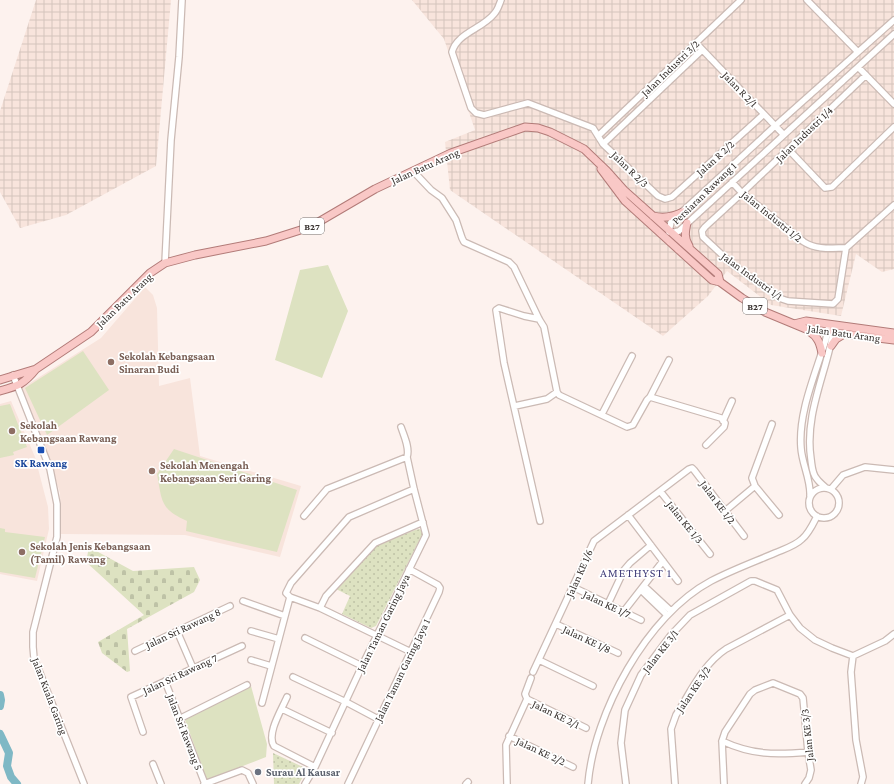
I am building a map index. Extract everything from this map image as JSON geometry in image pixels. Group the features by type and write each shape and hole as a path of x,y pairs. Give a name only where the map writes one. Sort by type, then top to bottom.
{"main road":[{"name":"Jalan Batu Arang","path":"0,391 16,386 28,379 36,369 91,332 150,273 165,263 202,253 266,241 310,227 368,192 451,153 525,127 538,128 550,132 584,149 670,232 718,274 720,282 742,298 766,312 806,329 894,340"},
{"path":"598,164 625,201 672,246 712,280 720,282"},
{"path":"653,216 660,218 669,217 683,212"},
{"path":"687,223 685,232 686,241 690,249"},
{"path":"656,230 670,232 669,238 672,246"},
{"name":"Jalan Batu Arang","path":"794,324 806,321 894,333"},
{"path":"806,329 818,339 821,344 822,353"},
{"path":"831,346 836,339 844,334"},
{"name":"Jalan Batu Arang","path":"0,380 36,369"}],"street":[{"path":"165,263 171,140 179,57 182,0"},
{"path":"501,0 494,14 486,22 458,40 454,45 452,52 471,108 476,113 484,115 528,103 592,128 598,136"},
{"name":"Jalan Industri 3/2","path":"598,136 741,0"},
{"path":"808,0 858,52"},
{"name":"Persiaran Rawang 1","path":"894,20 775,126 671,222 670,232 679,230 687,223 894,34"},
{"name":"Jalan R 2/1","path":"696,43 784,134"},
{"path":"603,144 702,50"},
{"path":"858,67 894,104"},
{"name":"Jalan Industri 1/4","path":"742,193 866,74"},
{"name":"Jalan R 2/2","path":"665,199 672,197 764,114"},
{"path":"788,149 825,188 832,187 894,127"},
{"name":"Jalan R 2/3","path":"598,136 603,144 658,196 665,199"},
{"path":"413,171 431,190 442,198 456,220 464,242 509,262 514,267 544,327 557,392 560,395 627,427 633,425 670,360"},
{"name":"Jalan Industri 1/2","path":"732,182 742,193 809,246 846,248"},
{"name":"Jalan Industri 1/1","path":"742,193 705,227 702,231 703,237 732,264 782,299 788,301 833,304 838,299 846,248"},
{"path":"846,248 894,205"},
{"path":"539,319 499,308 496,310 504,363 540,521"},
{"path":"830,333 831,346 812,412 809,432 812,471 817,479 838,497 839,507 836,512 828,518 813,514 809,505 811,486 806,473 801,448 801,428 804,410 832,324"},
{"path":"602,414 632,356"},
{"name":"Jalan Kuala Garing","path":"13,375 16,386 50,469 57,504 57,537 33,632 34,658 84,784"},
{"path":"515,406 547,399 557,392"},
{"path":"650,397 721,418 725,423 724,427 706,445"},
{"path":"723,421 732,401"},
{"path":"772,424 752,478 755,486 779,515"},
{"name":"Jalan Taman Garing Jaya","path":"305,784 316,767 362,666 426,535 407,457 408,448 401,427"},
{"path":"304,516 327,489 407,457"},
{"path":"810,496 817,489 829,488 844,475 865,467 894,470"},
{"name":"Jalan KE 1/6","path":"507,784 506,744 526,699 525,694 532,675 594,541 692,468"},
{"name":"Jalan KE 1/2","path":"692,468 744,536"},
{"path":"725,511 755,486"},
{"path":"411,652 320,608 290,597 286,593 288,588 349,517 414,490"},
{"name":"Jalan KE 1/3","path":"660,491 710,554"},
{"path":"628,516 678,581"},
{"path":"588,784 592,754 614,693 635,656 669,613 695,591 712,581 796,544 808,533 817,516"},
{"path":"320,608 326,596 375,543 423,522"},
{"path":"608,604 624,570 651,545"},
{"path":"624,611 663,561"},
{"name":"Jalan Taman Garing Jaya 1","path":"348,784 440,588 438,585 409,569"},
{"name":"Jalan KE 3/1","path":"626,784 621,743 625,710 641,675 671,635 690,615 751,581 755,581 777,590 790,615"},
{"name":"Jalan KE 1/7","path":"573,587 641,620"},
{"path":"643,588 669,613"},
{"path":"262,703 290,597"},
{"path":"243,601 285,616"},
{"name":"Jalan Sri Rawang 8","path":"136,651 230,606"},
{"path":"790,615 800,628 815,640 853,656 885,641 894,634"},
{"name":"Jalan KE 3/2","path":"675,784 671,730 672,723 704,671 726,650 790,615"},
{"name":"Jalan KE 1/8","path":"556,624 618,654"},
{"path":"177,631 193,668"},
{"path":"252,631 278,639"},
{"path":"305,638 362,666"},
{"name":"Jalan Sri Rawang 7","path":"143,732 131,697 242,646"},
{"path":"853,656 851,672 856,740 863,777 861,784"},
{"path":"251,660 271,666"},
{"path":"539,660 593,686"},
{"path":"293,677 378,719"},
{"name":"Jalan Sri Rawang 5","path":"165,681 181,718 205,784"},
{"name":"Jalan KE 3/3","path":"724,784 722,741 725,732 750,694 755,690 773,683 800,694 803,698 811,770 809,778 805,784"},
{"path":"181,718 247,686"},
{"path":"287,697 272,731 272,743 274,746 316,767"},
{"name":"Jalan KE 2/1","path":"526,699 586,728"},
{"path":"282,709 332,733"},
{"name":"Jalan KE 2/2","path":"509,736 573,767"},
{"path":"722,741 738,748 753,752 771,754 808,752"},
{"path":"153,764 161,784"},
{"path":"205,784 242,770 248,773 253,784"},
{"path":"724,777 730,784"}],"shaded area":[{"path":"36,0 171,0 156,166 66,215 20,228 0,192 0,111"},
{"path":"412,0 894,0 894,269 882,272 856,254 841,316 771,305 727,271 708,296 663,336 450,190 445,142 475,130 444,39"},
{"name":"Sekolah Menengah Kebangsaan Seri Garing","path":"145,287 153,295 157,308 159,386 190,378 200,456 301,486 280,557 185,535 61,534 60,493 47,453 22,388 101,338"},
{"name":"Sekolah Jenis Kebangsaan (Tamil) Rawang","path":"11,401 35,457 48,507 49,529 37,581 0,574 0,404"}],"green space":[{"path":"328,265 348,311 322,378 275,360 300,270"},
{"path":"83,351 109,390 47,435 25,388"},
{"path":"10,404 27,447 13,452 14,455 0,458 0,406"},
{"path":"174,449 297,490 277,552 186,531 187,521 178,517 167,508 164,503 157,474"},
{"path":"0,528 5,529 5,532 45,537 35,578 0,572"},
{"path":"420,529 423,533 376,626 371,628 342,614 350,596 336,589 373,549 380,544"},
{"path":"89,547 133,571 194,567 200,580 194,592 127,629 130,671 127,672 102,653 98,642 144,615 86,562"},
{"path":"251,686 267,744 266,757 207,780 185,720"},
{"path":"273,753 303,767 306,771 299,784 274,784"}],"waterway":[{"path":"0,695 0,706"},
{"path":"0,734 9,753 7,766 11,777 17,784"}],"place":[{"name":"Sekolah Kebangsaan Sinaran Budi","path":"111,362"},
{"name":"Sekolah Kebangsaan Rawang","path":"12,431"},
{"name":"SK Rawang","path":"41,450"},
{"name":"Sekolah Menengah Kebangsaan Seri Garing","path":"152,471"},
{"name":"Sekolah Jenis Kebangsaan (Tamil) Rawang","path":"22,552"},
{"name":"Surau Al Kausar","path":"258,772"}],"district":[{"name":"AMETHYST 1","path":"636,573"}]}
